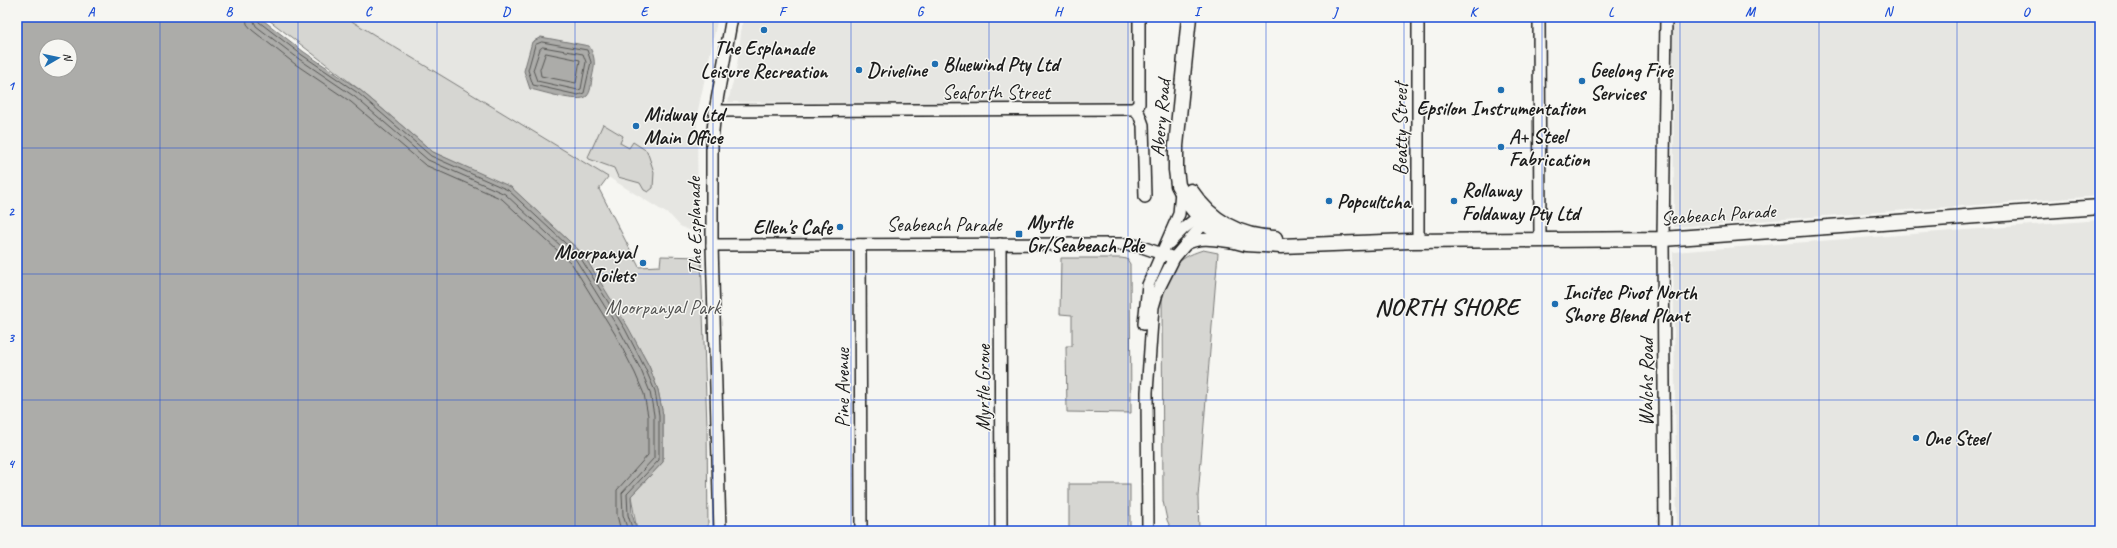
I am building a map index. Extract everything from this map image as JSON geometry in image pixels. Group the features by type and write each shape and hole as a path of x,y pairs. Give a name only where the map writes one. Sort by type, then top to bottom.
{"main road":[{"name":"Abery Road","path":"1189,17 1176,146 1176,174 1181,191 1204,218"},
{"name":"Seabeach Parade","path":"1176,146 1178,162 1186,183 1196,198 1204,218 1227,239 1246,244 1281,246 1338,242 1663,239 2100,207"},
{"name":"Seabeach Parade","path":"1204,218 1245,234 1264,237 1338,242"}],"street":[{"name":"The Esplanade","path":"720,531 712,245 712,141 715,111 732,17"},
{"path":"1139,17 1139,104 1134,109 1139,114 1143,125 1145,197"},
{"name":"Beatty Street","path":"1418,17 1418,241"},
{"path":"1539,17 1540,241"},
{"name":"Walchs Road","path":"1666,17 1663,239 1666,531"},
{"name":"Seaforth Street","path":"715,111 1134,109"},
{"path":"1148,531 1147,392 1144,335 1145,305 1148,285 1178,214 1181,191"},
{"path":"1161,253 1183,229 1204,218"},
{"path":"1147,392 1153,307 1158,290 1174,258 1204,218"},
{"path":"1183,246 1194,241 1206,239 1246,244"},
{"name":"Myrtle Grove","path":"1000,244 1001,531"},
{"name":"Seabeach Parade","path":"712,245 1125,244 1161,253 1174,258"},
{"name":"Pine Avenue","path":"860,245 861,531"}],"shaded area":[{"path":"345,17 718,17 697,115 698,234 680,226 671,216"},
{"path":"743,17 1136,17 1137,96 1131,104 728,102 737,65"},
{"path":"1673,17 2094,17 2100,67 2100,196 1674,227"},
{"path":"2100,220 2100,531 1677,531 1673,252"}],"green space":[{"name":"Moorpanyal Park","path":"265,17 345,17 608,177 599,189 639,267 660,266 661,256 701,257 707,426 708,531 637,531 631,496 663,462 663,415 658,390 649,366 583,254 515,191 433,152 360,90"},
{"path":"603,124 623,136 620,143 629,148 633,142 647,151 654,172 653,188 648,192 644,190 640,183 618,177 614,168 589,159 588,157"},
{"path":"1203,250 1218,253 1198,497 1199,531 1172,531 1167,520 1163,501 1162,293 1169,277 1180,261 1193,253"},
{"path":"1061,258 1121,258 1127,259 1130,264 1131,413 1067,412 1066,346 1072,346 1072,315 1060,314"},
{"path":"1069,484 1130,484 1130,531 1069,531"}],"water":[{"path":"17,17 259,17 304,52 360,90 433,152 511,187 583,254 628,327 649,366 658,390 663,415 663,462 631,496 632,514 637,531 17,531"},
{"path":"541,37 589,46 593,54 594,65 590,90 587,96 576,99 530,89 524,71 532,42"}],"place":[{"name":"The Esplanade Leisure Recreation","path":"764,30"},
{"name":"Bluewind Pty Ltd","path":"935,64"},
{"name":"Driveline","path":"859,70"},
{"name":"Geelong Fire Services","path":"1582,81"},
{"name":"Epsilon Instrumentation","path":"1501,90"},
{"name":"Midway Ltd Main Office","path":"636,126"},
{"name":"A+ Steel Fabrication","path":"1501,147"},
{"name":"Popcultcha","path":"1329,201"},
{"name":"Rollaway Foldaway Pty Ltd","path":"1454,201"},
{"name":"Ellen's Cafe","path":"840,227"},
{"name":"Myrtle Gr/Seabeach Pde","path":"1019,234"},
{"name":"Moorpanyal Toilets","path":"643,263"},
{"name":"Incitec Pivot North Shore Blend Plant","path":"1555,304"},
{"name":"One Steel","path":"1916,438"}],"district":[{"name":"NORTH SHORE","path":"1447,307"}]}
